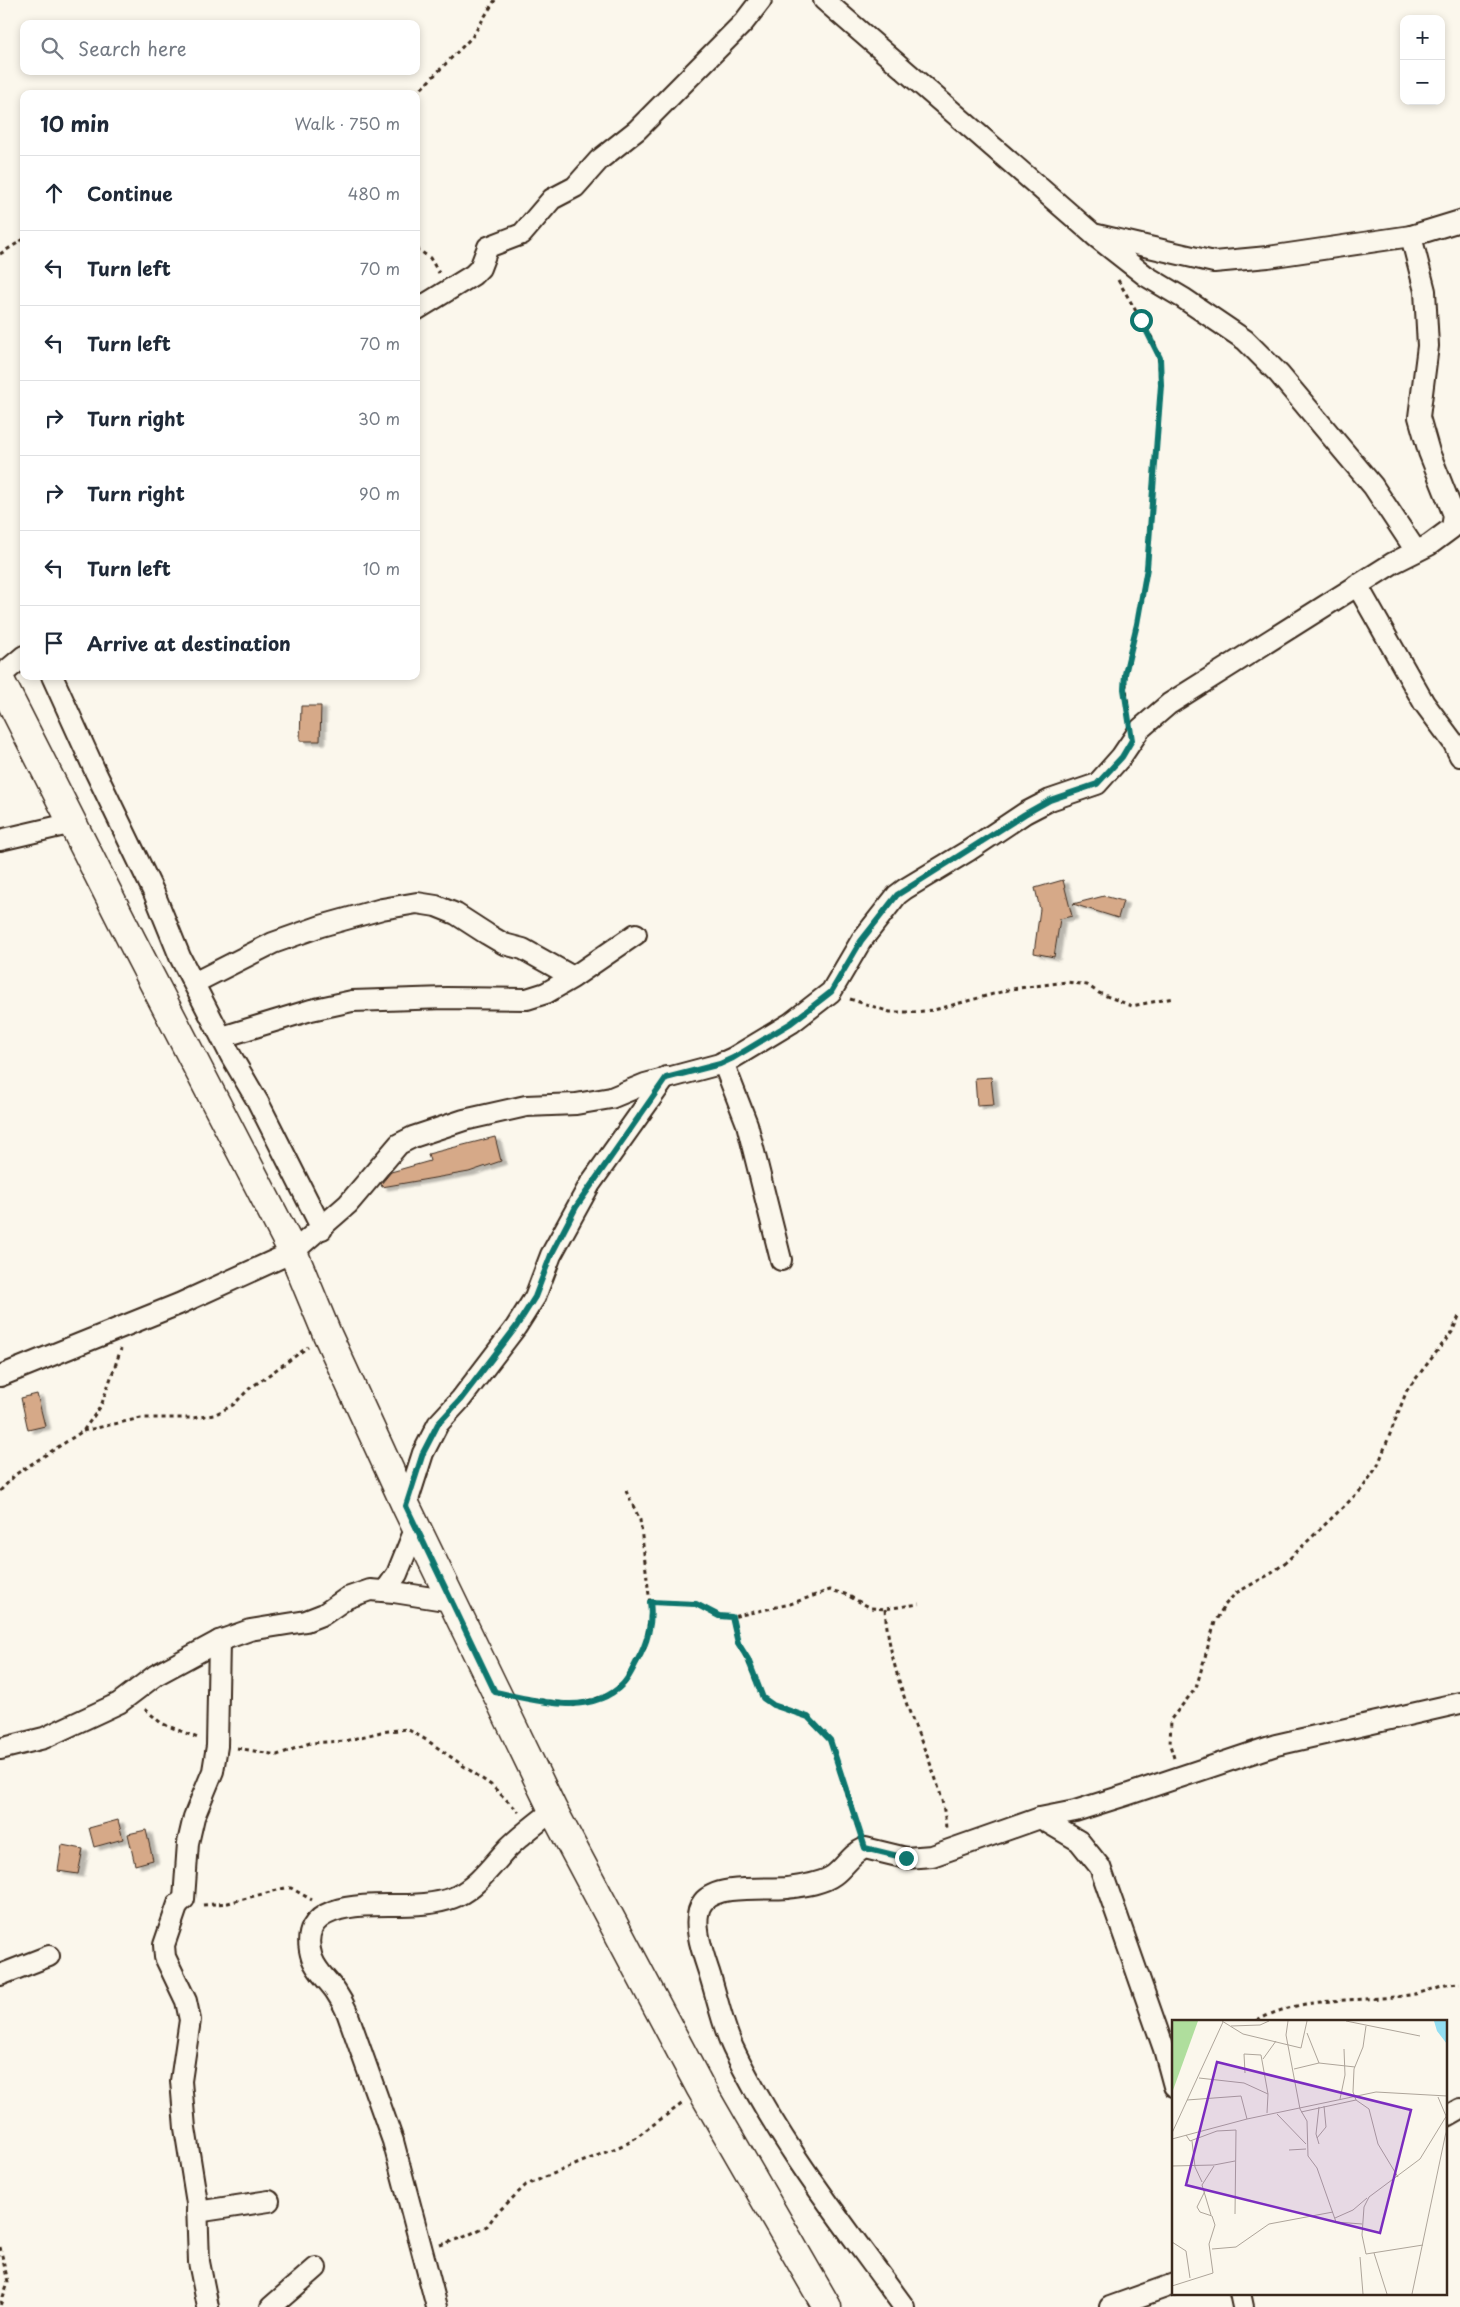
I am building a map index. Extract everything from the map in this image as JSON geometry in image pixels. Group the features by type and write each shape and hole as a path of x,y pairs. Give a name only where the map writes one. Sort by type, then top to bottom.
{"main road":[{"path":"0,680 132,941 293,1252 328,1334 411,1516 495,1692 544,1818 827,2307"}],"street":[{"path":"420,308 477,272 490,245 522,234 552,199 575,187 599,160 637,130 744,22 761,0"},
{"path":"824,0 1125,262 1245,340 1266,360 1373,486 1420,550"},
{"path":"1093,234 1214,262 1268,257 1410,236 1460,222"},
{"path":"0,1376 179,1304 293,1252 348,1204 381,1168 396,1147 405,1140 464,1120 526,1106 576,1104 611,1098 666,1078 723,1062 791,1023 831,992 861,941 897,895 1050,800 1097,784 1122,757 1132,740 1150,718 1169,704 1357,585 1420,550 1448,530 1454,522 1454,515 1429,452 1419,418 1428,346 1425,291 1410,236"},
{"path":"1357,585 1424,703 1453,742 1460,756"},
{"path":"0,676 20,659"},
{"path":"54,680 154,893 180,957 258,1102 322,1228"},
{"path":"0,840 73,823"},
{"path":"194,983 273,943 321,926 382,909 417,903 436,906 456,914 504,944 523,949 573,977"},
{"path":"222,1037 310,1010 352,1001 446,998 527,999 546,993 573,977 636,934"},
{"path":"723,1062 747,1124 781,1260"},
{"path":"385,1591 397,1574 411,1516 423,1453 438,1424 461,1399 516,1327 535,1297 551,1255 586,1191 666,1078"},
{"path":"0,1749 44,1738 119,1702 156,1676 218,1641 250,1630 306,1621 324,1614 347,1598 370,1590 451,1601"},
{"path":"208,2307 199,2262 197,2212 180,2081 190,2020 186,2001 165,1957 164,1945 178,1904 184,1899 188,1843 194,1817 213,1770 218,1746 218,1641"},
{"path":"904,2307 792,2152 766,2110 732,2046 699,1943 697,1916 703,1902 716,1893 786,1888 815,1883 834,1875 847,1859 865,1848 906,1858 932,1856 1040,1818 1075,1811 1276,1745 1460,1702"},
{"path":"437,2307 393,2141 347,2012 336,1992 320,1974 313,1959 309,1945 311,1933 318,1920 342,1907 402,1905 442,1901 456,1896 472,1888 510,1846 544,1818"},
{"path":"1040,1818 1079,1841 1100,1867 1169,2049 1172,2071"},
{"path":"0,1975 49,1956"},
{"path":"1448,2116 1460,2109"},
{"path":"197,2212 269,2201"},
{"path":"271,2307 316,2268"},
{"path":"1110,2307 1172,2285"},
{"path":"1240,2294 1244,2307"}],"path":[{"path":"420,90 472,37 495,0"},
{"path":"0,254 20,242"},
{"path":"420,251 436,265 440,276 439,297"},
{"path":"1116,278 1154,342 1160,358 1161,385 1147,568 1137,624 1125,674 1124,689 1132,740"},
{"path":"831,992 890,1012 934,1010 1012,989 1067,982 1087,985 1100,993 1132,1006 1173,998"},
{"path":"1181,1777 1170,1745 1171,1718 1196,1688 1215,1622 1224,1606 1236,1593 1272,1573 1287,1561 1362,1489 1378,1465 1407,1390 1452,1332 1460,1314"},
{"path":"83,1431 101,1406 114,1373 127,1324"},
{"path":"0,1491 16,1474 83,1431 141,1418 193,1418 214,1415 233,1405 249,1389 328,1334"},
{"path":"495,1692 549,1703 574,1705 609,1695 624,1684 645,1647 651,1612 640,1520 625,1489"},
{"path":"650,1602 696,1604 719,1616 732,1617 790,1604 830,1590 844,1594 871,1608 885,1609 919,1604"},
{"path":"885,1609 889,1646 894,1663 912,1719 941,1793 946,1816 943,1853"},
{"path":"732,1617 738,1643 748,1659 763,1698 773,1705 808,1717 830,1740 865,1848"},
{"path":"127,1696 161,1723 218,1746 277,1754 310,1743 345,1741 381,1732 408,1729 544,1818"},
{"path":"178,1904 213,1906 291,1888 332,1911"},
{"path":"1259,2020 1268,2014 1296,2005 1415,1994 1460,1983"},
{"path":"421,2248 437,2247 487,2226 496,2214 526,2185 628,2143 678,2108 700,2087"},
{"path":"0,2247 8,2282 0,2306"}],"building":[{"path":"301,706 321,706 320,741 300,741"},
{"path":"1063,880 1072,916 1060,919 1054,957 1034,953 1040,909 1035,888"},
{"path":"1104,896 1123,901 1118,918 1073,904"},
{"path":"991,1077 994,1105 977,1106 975,1078"},
{"path":"495,1137 501,1161 469,1172 382,1187 381,1184 391,1172 430,1161 428,1154"},
{"path":"37,1394 45,1426 28,1430 21,1398"},
{"path":"118,1820 123,1839 94,1847 89,1828"},
{"path":"146,1830 153,1860 135,1865 128,1834"},
{"path":"62,1845 83,1849 78,1874 58,1871"}],"route":[{"path":"906,1858 870,1847 865,1848 852,1803 830,1740 819,1726 808,1717 773,1705 763,1698 748,1659 738,1643 732,1617 719,1616 696,1604 650,1602 651,1612 645,1647 624,1684 609,1695 574,1705 549,1703 495,1692 406,1506 423,1453 438,1424 461,1399 516,1327 535,1297 551,1255 576,1207 590,1184 666,1078 720,1064 791,1023 831,992 861,941 897,895 913,883 968,851 1007,824 1050,800 1097,784 1122,757 1132,740 1124,689 1125,674 1137,624 1147,568 1161,385 1160,358 1154,342 1141,320"}]}
